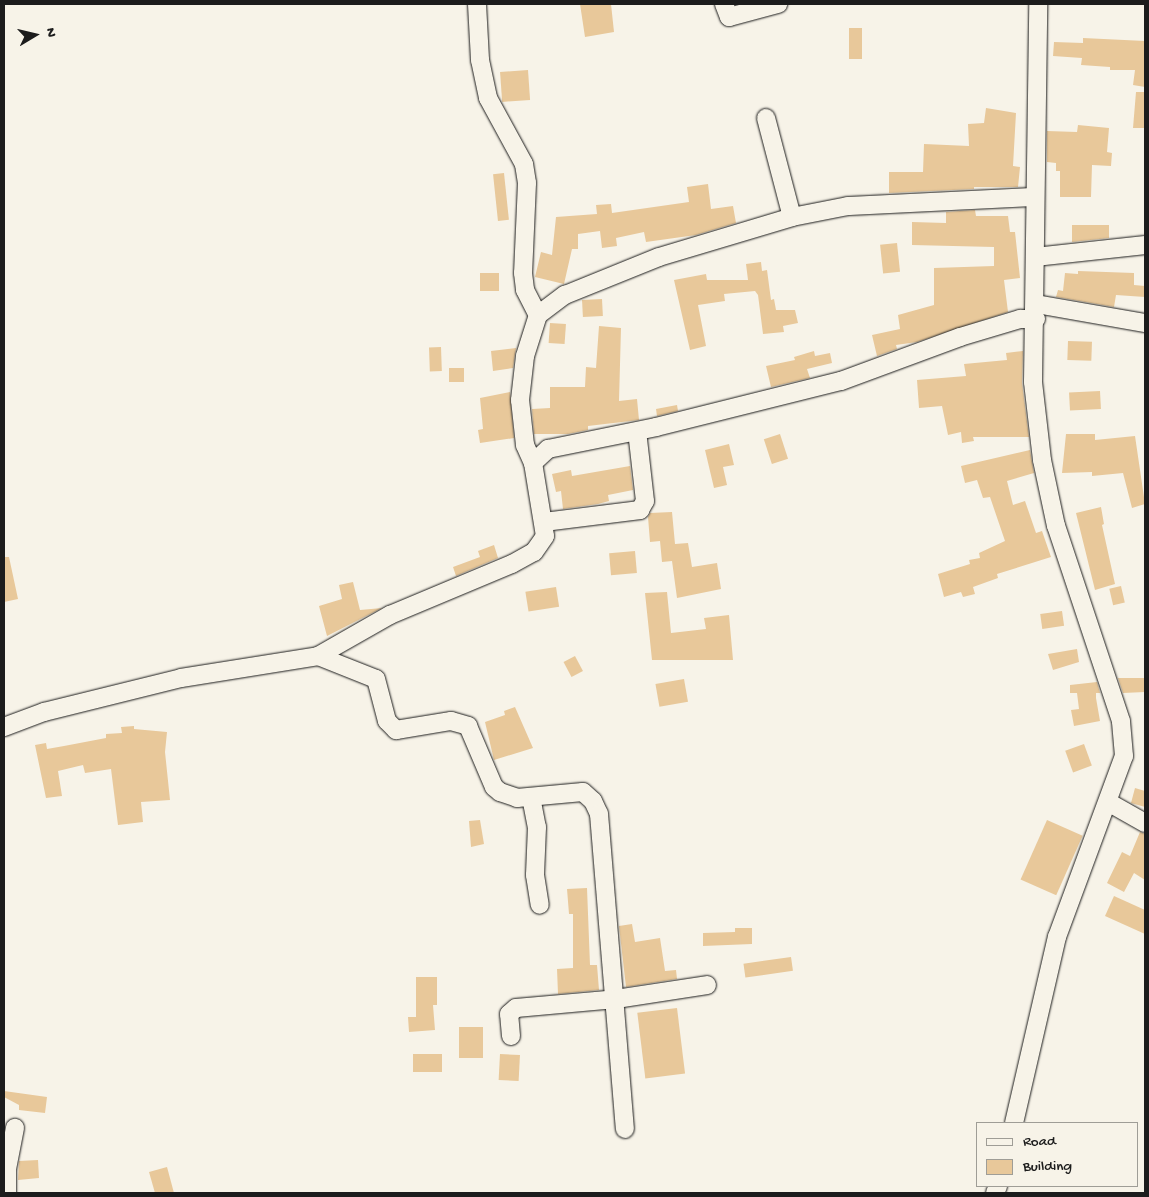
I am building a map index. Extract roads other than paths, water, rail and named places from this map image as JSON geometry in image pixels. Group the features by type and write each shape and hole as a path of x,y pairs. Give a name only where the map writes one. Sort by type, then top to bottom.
{"street":[{"path":"477,4 480,60 488,98 524,164 527,183 522,273 525,290 538,315"},
{"path":"724,4 729,17 778,4"},
{"path":"1014,1122 1057,937 1124,756 1124,738 1048,492 1033,382 1036,312 1034,197 1038,4"},
{"path":"766,118 792,217"},
{"path":"4,727 44,712 181,678 318,656 390,615 534,552 542,542 544,522 533,463 525,444 520,400 525,356 538,315 565,296 659,257 792,217 848,206 1034,197"},
{"path":"1035,257 1145,245"},
{"path":"533,463 540,454 558,445 637,431 841,381 960,337 1020,319 1036,312 1145,323"},
{"path":"544,522 640,510 646,501 637,431"},
{"path":"318,656 376,679 387,721 396,730 451,721 468,726 494,787 509,796 531,797 583,792 597,808 616,999 626,1129"},
{"path":"531,797 537,826 535,877 540,905"},
{"path":"1108,802 1145,823"},
{"path":"511,1036 508,1018 513,1010 616,999 706,985"},
{"path":"6,1192 7,1168 15,1128"}]}
